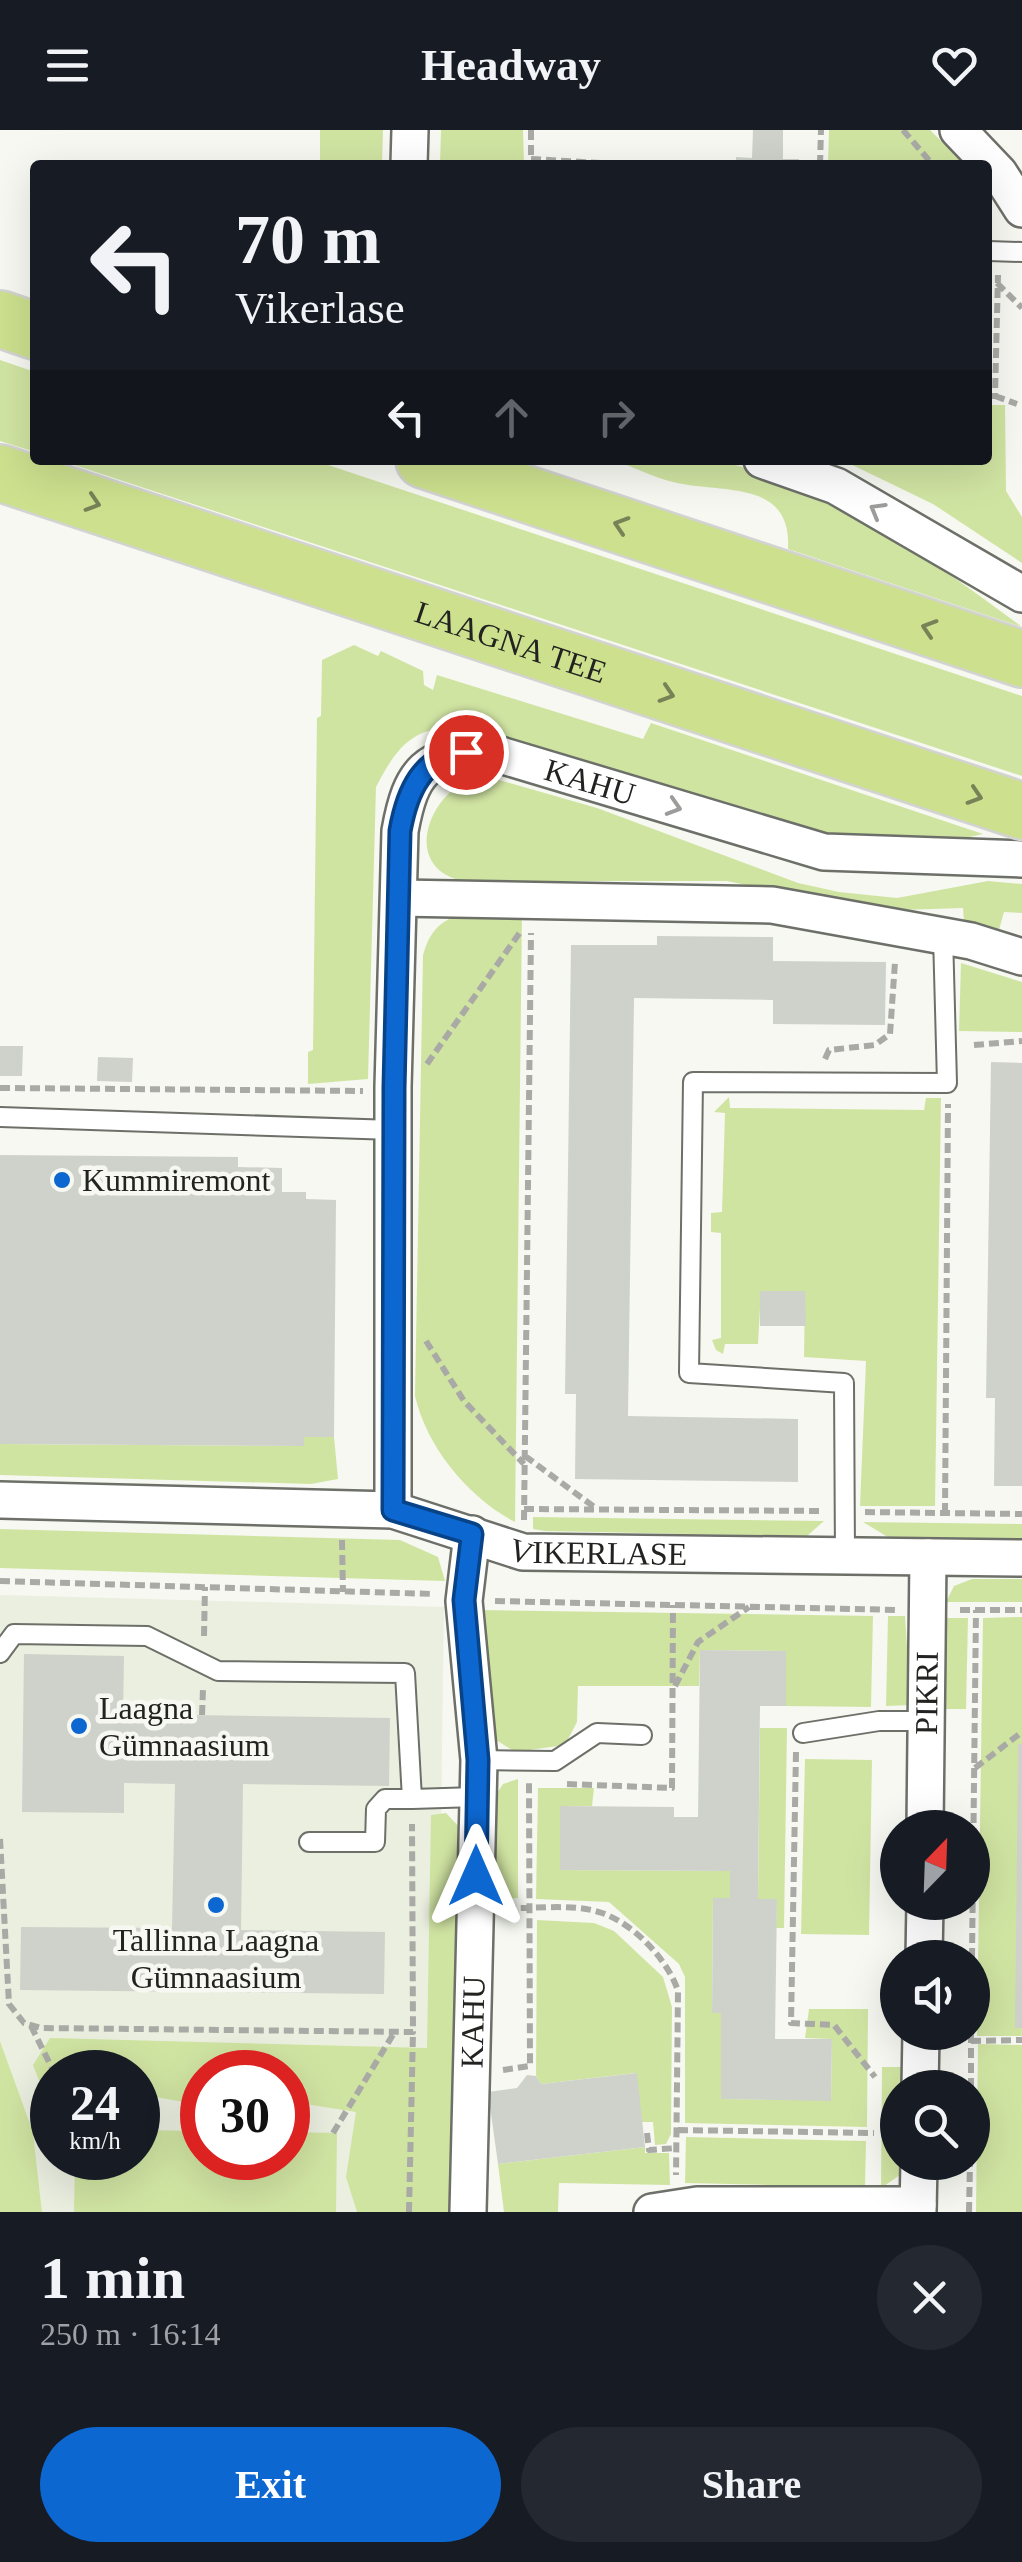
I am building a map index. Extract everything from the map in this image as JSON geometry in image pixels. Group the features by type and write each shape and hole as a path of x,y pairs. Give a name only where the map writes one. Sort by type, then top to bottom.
{"main road":[{"path":"0,319 30,329"},
{"path":"439,465 1022,659"},
{"name":"LAAGNA TEE","path":"0,473 1022,812"}],"street":[{"path":"409,160 410,130"},
{"path":"958,130 987,160"},
{"path":"992,166 1022,209"},
{"path":"776,465 836,486 1022,594"},
{"name":"KAHU","path":"393,1510 394,1088 399,898 406,798 417,778 445,754 487,752 824,852 1022,859"},
{"path":"399,898 772,904 856,923 943,935 1022,957"},
{"name":"VIKERLASE","path":"0,1500 393,1510 523,1552 1022,1558"},
{"name":"KAHU","path":"468,2212 478,1760 464,1600 472,1534"},
{"name":"PIKRI","path":"926,1810 928,1558"},
{"path":"663,2209 918,2208 919,2180"}],"lane":[{"path":"993,251 1022,252"},
{"path":"844,1556 844,1383 689,1374 693,1082 946,1083 943,935"},
{"path":"0,1117 394,1130"},
{"path":"0,1652 14,1634 147,1636 218,1671 405,1673 412,1799"},
{"path":"804,1732 879,1721 927,1721"},
{"path":"478,1760 555,1761 596,1733 642,1735"},
{"path":"309,1842 374,1842 376,1809 385,1800 476,1797"}],"path":[{"path":"531,130 532,160"},
{"path":"820,160 821,130"},
{"path":"903,130 929,160"},
{"path":"992,380 998,283 993,251"},
{"path":"992,279 1022,308"},
{"path":"992,396 1017,404"},
{"path":"0,1088 394,1088 430,1062 532,916 523,1552"},
{"path":"814,1082 829,1050 875,1044 890,1034 895,950"},
{"path":"973,1057 974,1042 1022,1041"},
{"path":"945,1513 948,1103 959,1103"},
{"path":"393,1296 464,1401 525,1460 598,1510"},
{"path":"342,1508 343,1592"},
{"path":"524,1510 1022,1514"},
{"path":"0,1581 443,1595 464,1600 1022,1610"},
{"path":"564,1784 672,1788 674,1605"},
{"path":"673,1690 686,1656 698,1642 750,1606"},
{"path":"972,1940 976,1610"},
{"path":"804,1732 796,1732 791,2023 834,2025 875,2077"},
{"path":"974,1769 1022,1732"},
{"path":"499,2071 530,2066 529,1782 546,1783"},
{"path":"410,2212 412,1799"},
{"path":"0,1840 8,2004 14,2016 31,2025 413,2032"},
{"path":"475,1908 603,1913 646,1943 673,1975 678,1991 678,2130 663,2209"},
{"path":"31,2025 43,2050"},
{"path":"333,2133 395,2032"},
{"path":"990,2038 1022,2040"},
{"path":"678,2130 874,2134"},
{"path":"647,2133 649,2150 677,2148"},
{"path":"969,2212 970,2180"}],"shaded area":[{"name":"Tallinna Laagna Gümnaasium","path":"0,1595 444,1607 441,1816 432,1815 425,2212 42,2212 38,2180 160,2180 160,2050 30,2050 30,2124 0,2041"}],"green space":[{"path":"320,130 383,130 382,160 320,160"},
{"path":"441,130 523,130 524,160 440,160"},
{"path":"829,130 930,130 960,160 828,160"},
{"path":"0,360 30,370 30,450 0,441"},
{"path":"992,405 1005,405 1006,491 1022,517 1022,563 933,504 852,465 992,465"},
{"path":"74,465 328,465 1022,696 1022,776"},
{"path":"626,465 732,465 795,486 876,527 1022,627 788,549 786,526 778,510 750,493 651,475"},
{"path":"354,645 378,656 381,651 423,671 424,685 433,690 437,675 643,739 651,723 983,834 938,844 807,833 464,728 420,734 400,749 376,787 368,1079 308,1084 308,1052 313,1050 317,718 321,716 322,660"},
{"path":"499,780 597,808 798,883 839,892 897,898 988,881 1022,884 1022,913 1004,912 999,930 964,923 963,908 870,911 727,881 462,881 445,874 428,852 430,823 437,809 459,785 461,788"},
{"path":"522,912 515,1522 482,1500 452,1470 429,1434 415,1396 423,955 429,938 449,919 475,913"},
{"path":"961,963 1022,982 1022,1032 959,1031"},
{"path":"729,1097 730,1108 924,1110 926,1098 941,1098 935,1506 860,1506 866,1361 804,1357 805,1291 761,1291 758,1344 725,1344 723,1354 716,1350 712,1340 721,1338 721,1233 711,1232 711,1213 722,1212 725,1113 714,1112"},
{"path":"304,1437 334,1437 338,1479 311,1484 0,1475 0,1444 303,1446"},
{"path":"533,1517 824,1521 807,1536 793,1536 545,1531 533,1529"},
{"path":"863,1522 1022,1524 1022,1540 891,1539"},
{"path":"0,1529 400,1540 438,1557 445,1581 0,1568"},
{"path":"972,1579 1022,1579 1022,1602 946,1602 954,1586"},
{"path":"479,1610 873,1616 871,1707 786,1706 786,1651 700,1650 699,1686 578,1686 577,1722 565,1745 515,1752 496,1740 490,1719"},
{"path":"888,1616 905,1616 911,1705 886,1706"},
{"path":"1022,1617 1022,1744 1018,1744 1022,2036 990,2036 990,1940 978,1940 979,1920 990,1920 990,1810 980,1810 983,1618"},
{"path":"944,1618 968,1618 966,1709 944,1709"},
{"path":"760,1728 787,1728 784,1928 776,1928 777,1899 758,1899"},
{"path":"805,1759 872,1760 869,1935 801,1934"},
{"path":"518,1779 518,1898 494,1899 494,1798 503,1784"},
{"path":"538,1788 594,1788 592,1806 560,1806 560,1870 730,1871 730,1898 713,1899 712,2013 721,2013 721,2099 831,2100 832,2039 805,2038 809,2009 868,2009 867,2127 685,2123 685,1977 679,1964 609,1902 536,1899"},
{"path":"446,1813 462,1830 459,2212 357,2212 346,2177 356,2112 310,2105 310,2050 180,2050 180,2101 160,2098 160,2050 42,2050 50,2038 427,2048 431,1815"},
{"path":"537,1920 594,1923 614,1931 663,1977 672,2007 671,2134 666,2144 655,2145 653,2122 642,2122 636,2073 541,2084 536,2076"},
{"path":"0,2041 30,2124 30,2180 38,2180 42,2212 0,2212"},
{"path":"990,2044 1022,2045 1022,2212 976,2212 976,2180 990,2180 990,2070 978,2070 978,2050 990,2050"},
{"path":"882,2067 905,2067 905,2070"},
{"path":"160,2130 180,2131 180,2180 310,2180 310,2132 337,2133 336,2212 74,2212 75,2180 160,2180"},
{"path":"686,2137 866,2141 865,2187 685,2183"},
{"path":"645,2147 645,2153 669,2153 670,2185 559,2183 558,2212 504,2212 498,2164"}],"building":[{"path":"753,130 783,130 783,159 799,160 736,160 752,158"},
{"path":"657,936 773,937 773,961 886,962 885,1025 773,1024 773,1000 634,998 628,1416 798,1419 798,1482 575,1479 576,1394 565,1394 571,945 657,945"},
{"path":"0,1046 23,1046 22,1076 0,1076"},
{"path":"98,1057 133,1058 132,1082 97,1081"},
{"path":"991,1062 1022,1063 1022,1486 994,1486 995,1398 986,1398"},
{"path":"0,1155 238,1157 238,1167 282,1168 282,1192 306,1192 306,1199 336,1200 334,1437 304,1437 304,1446 0,1444"},
{"path":"760,1291 805,1291 806,1326 760,1326"},
{"path":"700,1650 786,1651 786,1706 760,1706 758,1899 777,1899 775,2039 832,2039 831,2101 721,2099 721,2013 712,2013 713,1898 730,1898 730,1871 560,1870 560,1806 674,1807 674,1817 698,1817"},
{"path":"24,1654 124,1656 123,1714 390,1718 389,1786 243,1784 241,1930 385,1932 384,1994 20,1990 21,1927 172,1928 175,1784 124,1783 124,1813 22,1812"},
{"path":"1018,1744 1022,1744 1022,2028 1015,2028"},
{"path":"637,2073 645,2147 498,2164 488,2092 517,2088 527,2075 536,2076 541,2084"}],"place":[{"name":"Kummiremont","path":"62,1180"},
{"name":"Laagna Gümnaasium","path":"79,1726"},
{"name":"Tallinna Laagna Gümnaasium","path":"216,1905"}],"route":[{"path":"466,752 445,754 417,778 406,798 400,831 394,1088 393,1510 472,1534 464,1600 478,1760 476,1876"}]}
